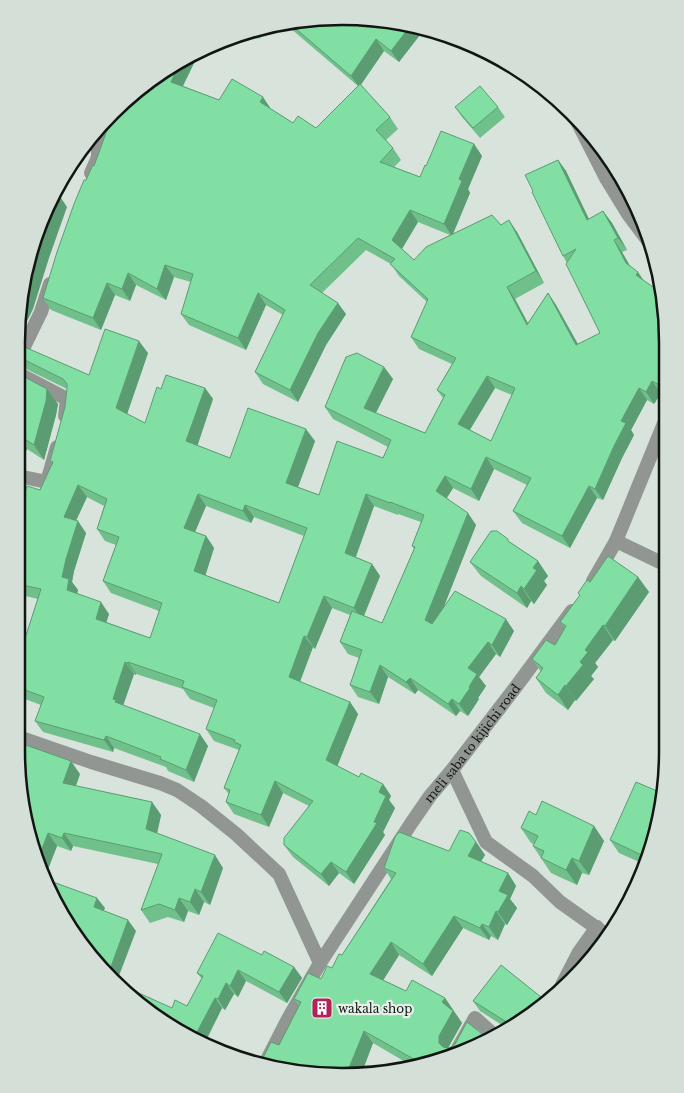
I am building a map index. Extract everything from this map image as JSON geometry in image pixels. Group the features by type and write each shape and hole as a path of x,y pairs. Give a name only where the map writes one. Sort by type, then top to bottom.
{"street":[{"path":"88,182 98,157 98,140"},
{"path":"588,143 606,178 637,226"},
{"path":"25,345 41,312 54,270"},
{"path":"25,378 67,400 65,417 47,482 25,477"},
{"name":"meli saba to kijichi road","path":"268,1059 320,963 417,815 515,688 591,585 616,540 659,435"},
{"path":"616,540 659,562"},
{"path":"25,739 160,783 177,790 201,806 236,834 279,874 320,963"},
{"path":"452,770 486,842 533,876 560,902 602,932"},
{"path":"569,972 579,952 601,934"},
{"path":"460,1045 475,1018 490,1031"}],"building":[{"path":"342,25 406,32 391,51 376,39 351,76 296,29"},
{"path":"175,72 171,82 219,100 232,79 263,97 260,102 293,123 298,116 316,128 360,84 390,117 376,130 393,148 380,162 420,177 441,131 474,144 459,179 462,181 444,224 410,210 392,240 414,260 426,247 492,215 501,225 509,220 536,271 507,287 527,325 548,293 576,345 600,333 566,264 576,249 563,256 525,175 558,160 587,220 603,211 618,238 614,240 626,263 638,272 636,275 654,288 658,321 659,385 652,381 646,392 639,388 621,421 626,423 595,489 589,486 562,536 513,511 531,478 486,457 471,489 445,476 436,491 468,513 425,620 432,624 455,591 506,619 492,645 488,642 468,668 477,674 459,704 452,699 448,704 410,678 406,682 380,665 370,692 350,685 362,650 340,642 352,611 382,623 415,547 412,546 424,515 366,494 345,553 372,564 354,608 324,596 307,637 304,636 289,677 350,702 326,760 359,777 361,773 383,784 379,792 386,796 374,822 377,823 346,872 331,862 321,874 284,845 284,838 313,801 275,781 261,815 226,802 230,790 224,788 241,745 234,742 235,740 206,729 217,700 182,687 184,681 125,662 113,699 116,700 115,702 200,734 186,770 160,759 161,757 106,736 104,740 35,721 44,697 25,690 25,638 41,589 25,586 25,492 27,486 40,490 53,462 50,461 65,407 67,384 63,379 25,360 25,347 89,375 105,329 139,341 116,408 145,423 157,387 161,389 166,375 205,388 186,441 230,458 248,408 306,429 286,483 319,495 337,441 383,458 391,440 325,407 346,357 357,353 384,367 364,408 425,433 445,395 437,390 456,358 411,337 428,299 390,264 395,259 358,238 310,285 338,303 318,333 290,390 255,372 285,310 258,293 238,338 181,314 193,274 165,265 157,289 128,273 122,289 107,283 93,318 43,298 74,204 84,180 86,180 94,166 107,129 133,104","holes":["487,376 515,388 491,441 458,424","78,485 107,499 97,529 119,537 103,581 162,603 150,638 96,619 101,602 67,590 69,579 62,577 78,521 64,517","198,494 243,511 245,505 307,528 279,603 194,571 206,536 184,528"]},
{"path":"480,86 498,107 473,128 455,107"},
{"path":"52,214 34,270 41,246"},
{"path":"25,377 47,389 46,401 34,445 25,439"},
{"path":"491,531 497,531 508,541 538,561 533,568 537,570 524,589 521,586 517,593 470,562"},
{"path":"608,556 638,577 605,626 603,625 585,650 588,652 580,662 583,665 558,695 536,678 543,668 532,659 546,640 555,645 566,626 560,622 580,595 578,593 587,580 590,582"},
{"path":"25,745 71,761 63,783 152,802 146,829 215,855 201,892 195,889 190,902 179,898 175,910 159,904 141,910 162,854 64,833 62,838 48,833 41,851 31,813"},
{"path":"636,782 656,791 653,813 641,855 610,840"},
{"path":"542,801 594,826 579,861 572,858 566,870 541,858 544,851 533,846 538,836 521,828 529,811 536,815"},
{"path":"460,830 469,833 476,842 468,856 508,873 499,891 508,895 498,912 496,911 489,927 482,924 480,928 454,916 423,964 391,942 370,974 406,991 412,980 445,998 442,1002 453,1011 439,1036 439,1043 443,1047 448,1048 455,1044 467,1022 483,1035 444,1051 414,1059 364,1031 349,1068 301,1065 263,1058 271,1042 279,1045 301,1002 294,999 308,973 321,979 327,966 332,968 339,954 342,955 396,873 384,868 395,837 399,832 449,851"},
{"path":"54,882 97,898 94,907 128,920 111,967 78,927"},
{"path":"218,933 262,955 264,951 294,967 279,992 238,970 230,986 226,983 218,999 215,998 197,1033 166,1015 137,992 172,1008 175,1000 187,1006 203,976 197,973"},
{"path":"501,965 541,997 507,1022 473,1001"}],"place":[{"name":"wakala shop","path":"322,1008"}]}
